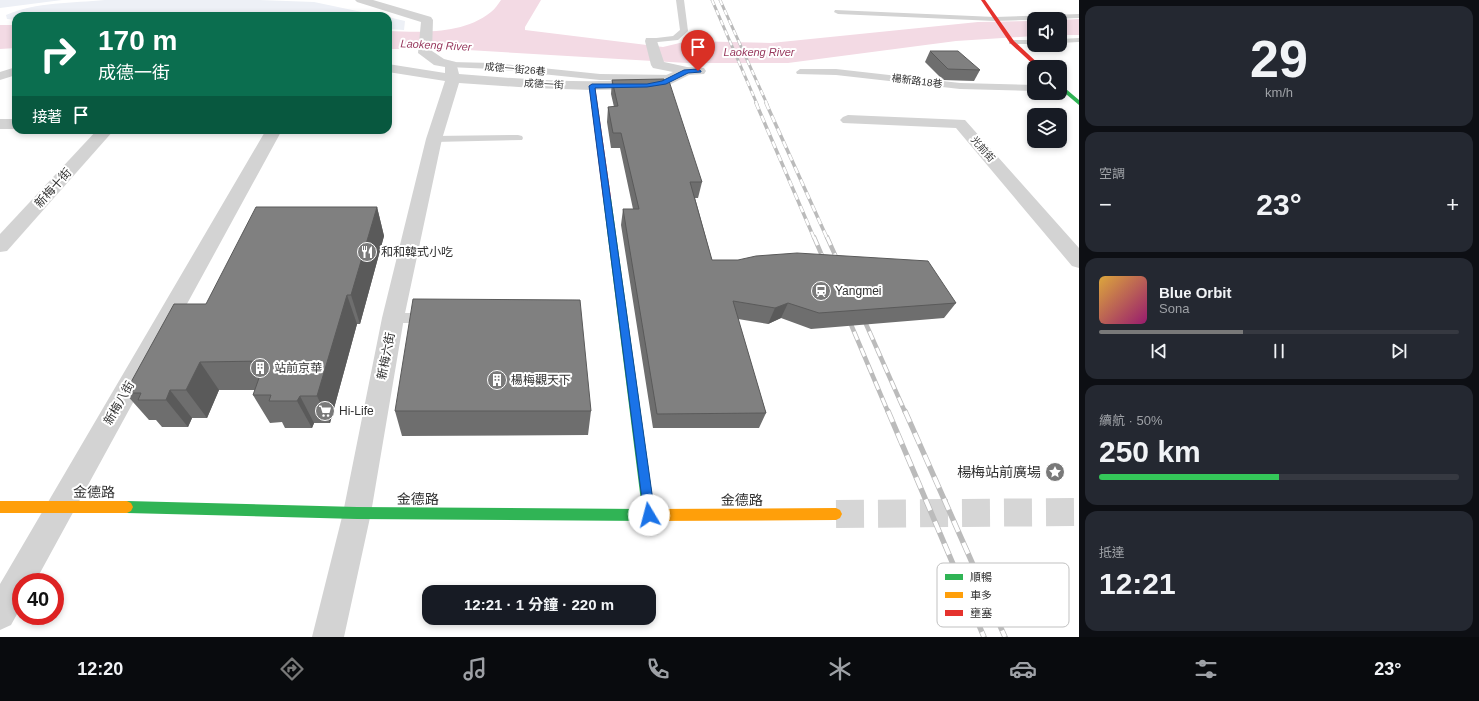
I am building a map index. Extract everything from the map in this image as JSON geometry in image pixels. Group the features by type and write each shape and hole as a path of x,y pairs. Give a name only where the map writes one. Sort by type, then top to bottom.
{"street":[{"name":"成德一街26巷","path":"361,0 427,20 425,53 452,71"},
{"path":"983,0 1011,41 1031,60"},
{"path":"651,41 658,65 687,73"},
{"name":"成德一街","path":"392,68 452,71 533,84 592,86 647,85 664,82 687,73"},
{"name":"新梅六街","path":"328,637 357,513 394,318 434,139 452,71"},
{"path":"0,76 12,72"},
{"path":"592,86 649,515"},
{"path":"1067,93 1079,103"},
{"name":"光前街","path":"848,120 960,123 1079,261"},
{"path":"0,124 12,124"},
{"name":"新梅十街","path":"0,246 102,134"},
{"name":"新梅八街","path":"0,614 272,134"},
{"name":"金德路","path":"0,507 61,506 357,513 649,515 836,514"}],"lane":[{"path":"651,41 675,38 684,31 680,0"},
{"path":"838,12 995,19 1079,16"},
{"path":"1067,41 1079,40"},
{"path":"1011,41 1027,42"},
{"name":"成德一街26巷","path":"452,71 493,66 600,76 687,73"},
{"name":"楊新路18巷","path":"800,72 836,72 960,86 1027,88"},
{"path":"434,139 518,138"},
{"path":"394,318 441,318"}],"shaded area":[{"path":"0,0 62,0 0,8"},
{"path":"105,0 259,0 314,2 362,12 15,12 42,5"},
{"path":"12,13 12,20 7,19 6,15"},
{"path":"392,18 405,21 404,30 392,29"}],"water":[{"name":"Laokeng River","path":"501,0 541,0 525,27 525,30 663,47 688,41 771,43 978,22 1027,21 1027,36 956,41 788,63 687,63 451,49 392,49 392,31 414,32 455,28 467,25 492,11"},
{"path":"1079,19 1079,35 1067,35 1067,20"},
{"path":"0,25 12,25 12,48 0,49"}],"building":[{"path":"930,51 958,51 980,70 948,69"},
{"path":"664,79 664,81 669,81 702,182 690,182 712,260 738,260 756,256 797,253 928,261 956,303 819,313 788,303 775,308 733,301 766,413 657,414 623,209 639,209 621,133 613,133 608,107 618,106 612,80"},
{"path":"256,207 377,207 351,295 347,295 317,396 300,396 297,401 269,401 271,395 253,395 265,361 200,362 186,390 170,390 166,400 138,400 141,393 125,393 174,304 206,304"},
{"name":"楊梅觀天下","path":"413,299 580,300 591,411 395,411"}],"tunnel":[{"path":"836,514 1079,512"}],"railway":[{"path":"712,0 757,104"},
{"path":"720,0 767,104"},
{"path":"756,103 814,238"},
{"path":"766,103 827,238"},
{"path":"814,237 826,265"},
{"path":"827,237 840,266"},
{"path":"847,315 888,412"},
{"path":"862,315 905,412"},
{"path":"888,411 953,563"},
{"path":"905,411 972,563"},
{"path":"980,627 984,637"},
{"path":"1001,627 1005,637"}],"traffic: fast":[{"path":"1067,92 1079,103"},
{"path":"607,198 649,515"},
{"path":"127,507 357,513 647,515"}],"traffic: slow":[{"path":"0,507 127,507"},
{"path":"647,515 836,514"}],"traffic: jam":[{"path":"983,0 1012,42 1031,60"},
{"path":"592,86 607,198"}],"place":[{"name":"和和韓式小吃","path":"367,252"},
{"name":"Yangmei","path":"821,291"},
{"name":"站前京華","path":"260,368"},
{"name":"楊梅觀天下","path":"497,380"},
{"name":"Hi-Life","path":"325,411"},
{"name":"楊梅站前廣場","path":"1055,472"}],"route":[{"path":"649,515 592,86 647,85 664,82 675,78 686,71 698,71"}]}
